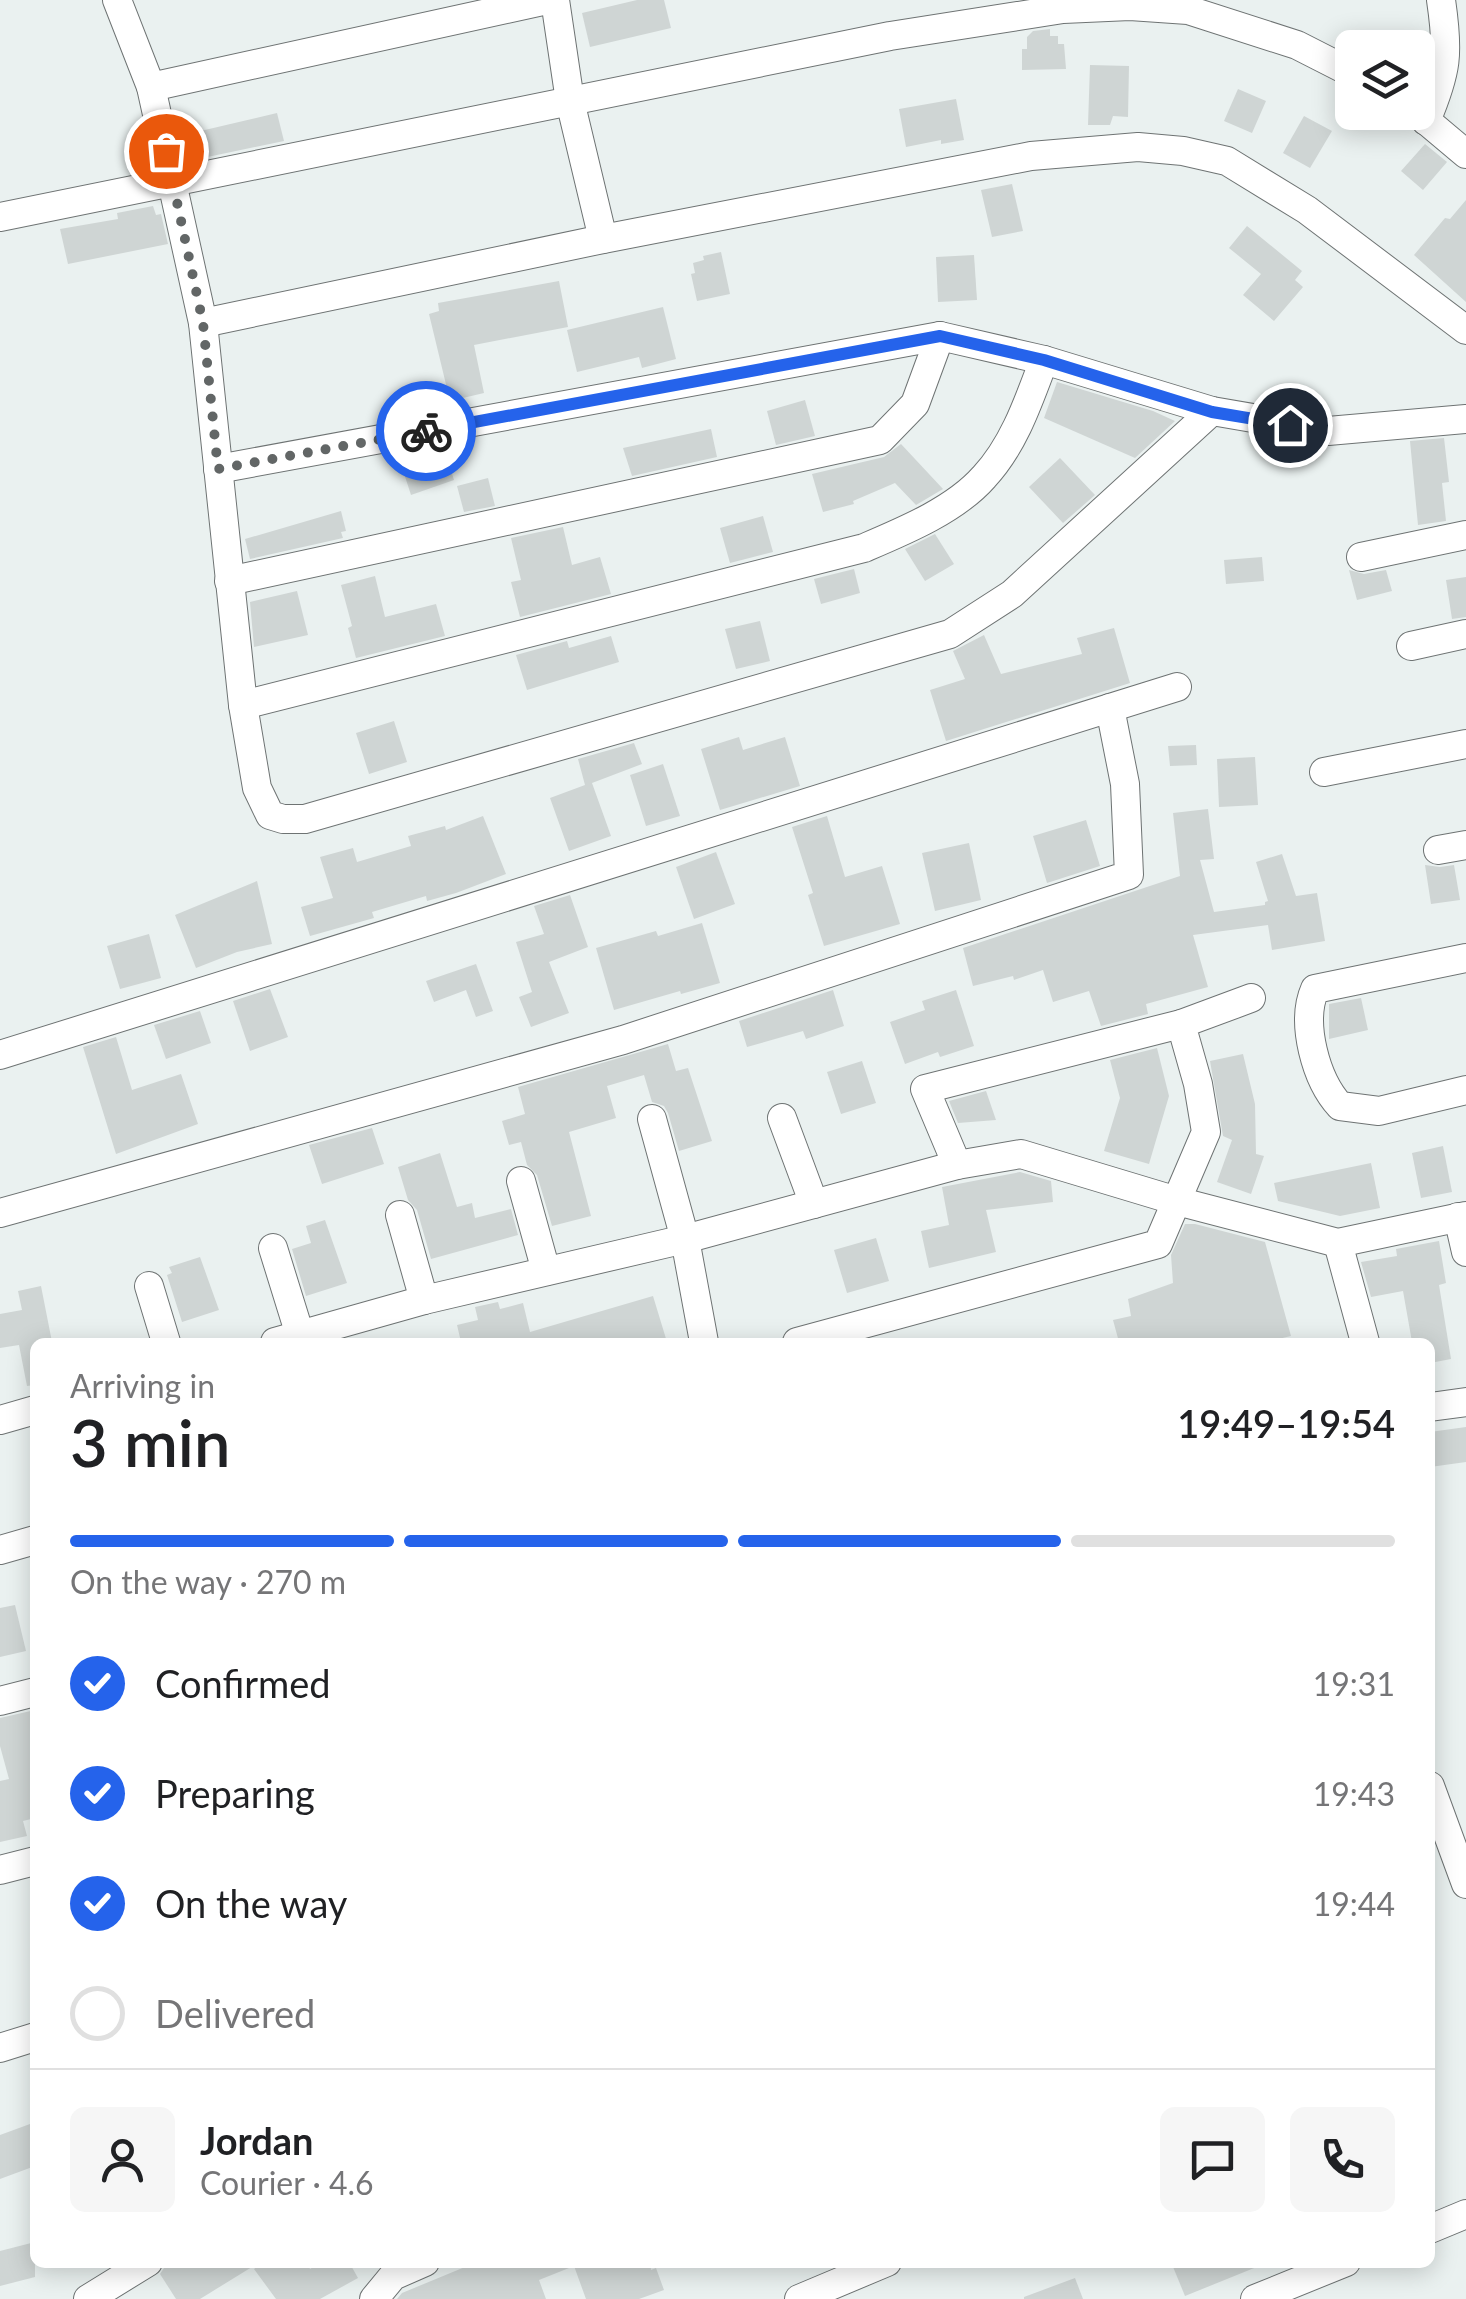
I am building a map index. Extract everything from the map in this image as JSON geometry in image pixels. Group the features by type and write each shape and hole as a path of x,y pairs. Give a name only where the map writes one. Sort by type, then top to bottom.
{"street":[{"path":"118,0 151,87 203,323 243,705 257,788 270,815 283,820 305,820 950,634 1012,594 1212,412"},
{"path":"151,87 547,0"},
{"path":"555,0 570,101 603,238"},
{"path":"1435,93 1444,78 1447,44 1441,0"},
{"path":"0,217 890,36 1064,9 1130,6 1188,10 1297,44 1335,64"},
{"path":"1435,128 1466,154"},
{"path":"203,323 603,238 1031,156 1138,147 1183,151 1227,161 1307,210 1466,330"},
{"path":"218,469 940,336 1044,360 1212,412 1328,432 1466,419"},
{"path":"229,581 880,440 915,404 940,336"},
{"path":"243,705 879,542 924,522 984,478 1022,418 1044,360"},
{"path":"1361,556 1466,535"},
{"path":"1412,646 1466,634"},
{"path":"0,1055 1178,687"},
{"path":"0,1213 623,1040 1129,875 1125,784 1110,708"},
{"path":"1324,772 1466,744"},
{"path":"1466,958 1315,989 1308,1015 1327,1092 1340,1106 1379,1110 1466,1090"},
{"path":"957,1165 925,1089 1180,1024 1251,998"},
{"path":"812,1338 1158,1244 1206,1132 1198,1084 1180,1024"},
{"path":"782,1118 814,1204"},
{"path":"652,1119 685,1239 703,1338"},
{"path":"291,1338 424,1300 685,1239 957,1165 1021,1154 1338,1243 1462,1216 1466,1252"},
{"path":"522,1181 546,1270"},
{"path":"400,1215 424,1300"},
{"path":"1338,1243 1363,1338"},
{"path":"274,1248 288,1338"},
{"path":"149,1286 165,1338"},
{"path":"1435,1406 1466,1402"},
{"path":"0,1420 30,1411"},
{"path":"0,1550 30,1541"},
{"path":"0,1701 30,1693"},
{"path":"1435,1800 1466,1884"},
{"path":"0,1870 30,1862"},
{"path":"0,2048 30,2039"},
{"path":"1435,2227 1466,2214"},
{"path":"100,2282 134,2268"},
{"path":"374,2299 393,2276 411,2268"},
{"path":"798,2299 872,2268"},
{"path":"1256,2299 1331,2268"}],"building":[{"path":"637,0 664,0 671,28 590,47 582,13"},
{"path":"1050,29 1050,36 1058,36 1058,44 1064,44 1066,69 1022,70 1022,49 1027,49 1027,37 1033,31"},
{"path":"1090,65 1129,66 1128,117 1113,116 1110,125 1088,125"},
{"path":"1238,89 1266,101 1252,133 1224,121"},
{"path":"956,99 964,140 906,147 899,109"},
{"path":"277,113 284,141 198,159 192,133"},
{"path":"1304,116 1332,131 1310,168 1283,153"},
{"path":"1425,144 1447,162 1423,190 1401,171"},
{"path":"1012,184 1023,231 992,237 981,190"},
{"path":"1466,200 1466,302 1414,255"},
{"path":"153,206 156,215 161,214 168,244 68,264 60,229 118,219 117,213"},
{"path":"1247,226 1302,271 1295,280 1303,287 1274,321 1243,295 1261,274 1229,248"},
{"path":"721,252 730,294 697,301 691,274 695,273 693,263"},
{"path":"974,255 977,300 938,302 936,257"},
{"path":"559,281 568,327 474,345 484,393 450,401 429,314 439,311 438,303"},
{"path":"663,307 676,359 642,368 639,357 577,372 567,330"},
{"path":"1057,382 1175,421 1135,458 1044,418"},
{"path":"805,400 815,436 776,445 767,411"},
{"path":"711,429 717,457 632,476 623,448"},
{"path":"1444,438 1449,482 1442,483 1446,521 1418,525 1410,441"},
{"path":"901,444 943,489 916,505 895,483 853,501 854,504 823,512 812,474 884,457"},
{"path":"443,445 454,480 411,495 400,461 410,458 408,452"},
{"path":"1060,458 1095,495 1063,523 1029,487"},
{"path":"488,478 495,506 464,512 457,486"},
{"path":"341,511 346,531 341,532 343,538 250,559 245,539"},
{"path":"763,516 773,552 730,563 720,528"},
{"path":"563,527 572,565 600,557 611,594 520,617 511,582 521,580 511,538"},
{"path":"935,534 954,564 925,581 905,549"},
{"path":"1262,557 1264,581 1226,584 1224,560"},
{"path":"854,569 860,593 821,604 814,579"},
{"path":"1349,570 1364,574 1386,570 1392,591 1357,600"},
{"path":"375,576 385,617 436,604 445,636 356,658 341,585"},
{"path":"1466,577 1466,617 1452,619 1446,580"},
{"path":"297,591 308,635 254,647 250,602"},
{"path":"760,621 770,661 736,669 725,629"},
{"path":"1114,628 1130,683 946,741 930,690 965,679 953,651 984,635 1001,674 1082,654 1077,638"},
{"path":"611,636 619,662 527,690 516,655 567,641 569,648"},
{"path":"394,721 407,762 369,774 356,733"},
{"path":"739,737 743,750 785,737 800,786 720,810 701,749"},
{"path":"634,743 642,764 592,783 611,836 569,851 550,798 585,785 578,759"},
{"path":"1196,745 1197,765 1170,766 1168,746"},
{"path":"1255,757 1258,805 1219,807 1217,759"},
{"path":"663,764 680,816 646,826 630,775"},
{"path":"1208,809 1214,859 1200,860 1214,912 1265,905 1268,901 1256,862 1282,854 1296,896 1317,893 1325,941 1272,950 1268,925 1193,935 1208,987 1146,1004 1148,1014 1101,1026 1089,991 1053,1002 1043,970 1014,980 1013,976 973,986 963,948 1180,876 1173,813"},
{"path":"483,816 506,874 456,893 427,901 426,896 372,912 374,918 310,936 301,907 333,898 320,857 353,848 357,862 411,846 408,836 445,826 446,830"},
{"path":"827,816 845,877 882,866 900,924 824,946 808,895 813,893 792,827"},
{"path":"1086,820 1100,866 1047,883 1033,836"},
{"path":"969,843 981,900 935,911 922,853"},
{"path":"716,852 735,904 694,919 676,867"},
{"path":"1425,865 1454,865 1460,900 1431,904"},
{"path":"257,881 272,944 196,968 175,915"},
{"path":"570,895 588,947 549,962 569,1013 531,1027 519,997 532,992 516,942 544,934 534,906"},
{"path":"702,923 720,983 614,1010 596,948"},
{"path":"149,934 161,978 120,989 107,946"},
{"path":"476,964 493,1011 476,1017 466,990 434,1002 426,981"},
{"path":"270,989 288,1037 250,1051 233,1001"},
{"path":"833,990 844,1026 806,1039 803,1031 747,1047 739,1021"},
{"path":"956,990 974,1046 940,1057 938,1052 905,1064 890,1022 925,1010 922,1001"},
{"path":"1361,998 1368,1030 1329,1039 1329,1004"},
{"path":"200,1011 211,1043 166,1059 154,1025"},
{"path":"116,1037 132,1090 181,1074 198,1124 116,1154 83,1047"},
{"path":"668,1044 676,1071 688,1068 712,1141 679,1151 668,1113 664,1106 652,1102 644,1075 607,1086 616,1118 569,1132 591,1216 552,1226 537,1175 527,1165 521,1142 509,1145 502,1121 525,1114 518,1087"},
{"path":"1157,1048 1169,1096 1149,1164 1104,1151 1120,1098 1110,1060"},
{"path":"1243,1054 1255,1104 1256,1154 1264,1156 1251,1194 1217,1182 1232,1140 1223,1136 1210,1061"},
{"path":"862,1061 876,1103 841,1114 827,1072"},
{"path":"986,1091 996,1120 958,1123 949,1101"},
{"path":"372,1128 384,1164 322,1184 309,1145"},
{"path":"1443,1146 1452,1192 1421,1198 1412,1153"},
{"path":"440,1153 457,1207 472,1203 475,1218 511,1209 518,1235 431,1259 417,1210 408,1200 398,1167"},
{"path":"1371,1163 1380,1208 1340,1216 1278,1201 1274,1183"},
{"path":"1020,1172 1051,1181 1053,1202 986,1210 996,1252 929,1268 921,1231 949,1225 942,1187"},
{"path":"325,1220 347,1283 306,1296 292,1249 311,1243 306,1226"},
{"path":"1185,1224 1265,1242 1291,1336 1118,1338 1113,1320 1131,1316 1128,1299 1173,1283 1171,1255"},
{"path":"876,1238 889,1281 847,1293 834,1250"},
{"path":"1439,1241 1446,1283 1439,1285 1451,1359 1435,1362 1435,1338 1411,1338 1403,1291 1371,1297 1361,1262 1397,1256 1396,1249"},
{"path":"200,1257 219,1310 182,1322 167,1275 172,1273 169,1267"},
{"path":"41,1286 51,1338 30,1338 27,1386 19,1345 0,1348 0,1314 22,1310 18,1291"},
{"path":"653,1296 666,1338 460,1338 457,1325 478,1320 475,1307 498,1302 500,1309 523,1303 530,1332"},
{"path":"1466,1427 1466,1462 1435,1466 1435,1431"},
{"path":"15,1605 26,1651 0,1657 0,1608"},
{"path":"30,1711 30,1819 23,1821 27,1836 0,1842 0,1781 9,1779 0,1746 0,1718"},
{"path":"30,2124 30,2168 0,2179 0,2135"},
{"path":"30,2243 30,2268 35,2268 35,2277 0,2286 0,2251"},
{"path":"164,2268 250,2268 200,2299 176,2299 160,2274"},
{"path":"352,2268 358,2278 320,2299 276,2299 254,2269"},
{"path":"462,2268 569,2268 539,2280 546,2299 397,2299 402,2293"},
{"path":"575,2268 656,2268 664,2290 639,2299 586,2299"},
{"path":"1173,2268 1254,2268 1185,2296"},
{"path":"1075,2278 1083,2299 1024,2299 1024,2297"}],"way so far":[{"path":"166,151 203,323 218,469 426,431"}],"route":[{"path":"426,431 940,336 1044,360 1212,412 1290,425"}]}
